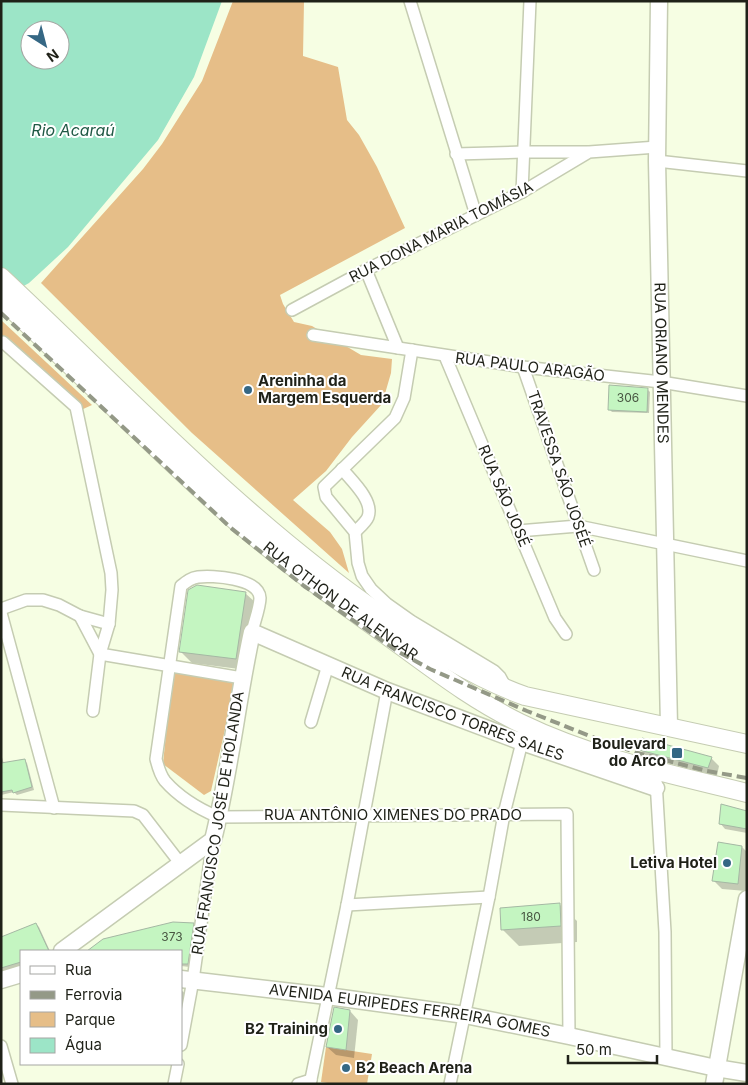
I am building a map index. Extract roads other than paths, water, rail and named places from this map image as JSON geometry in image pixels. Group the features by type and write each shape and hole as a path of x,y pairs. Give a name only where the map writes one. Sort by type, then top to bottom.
{"main road":[{"name":"RUA OTHON DE ALENCAR","path":"1,277 44,328 208,496 268,548 439,675 492,709 522,724 656,779 747,793"},
{"name":"RUA OTHON DE ALENCAR","path":"1,299 44,328 290,547 401,630 449,660 507,690 525,696 747,744"}],"street":[{"path":"410,1 476,215"},
{"path":"522,192 530,1"},
{"name":"RUA ORIANO MENDES","path":"658,1 657,154 669,726"},
{"name":"RUA DONA MARIA TOMÁSIA","path":"456,154 524,152 657,154 747,171"},
{"name":"RUA DONA MARIA TOMÁSIA","path":"292,310 366,270 522,192 589,152"},
{"path":"366,270 398,348"},
{"name":"RUA PAULO ARAGÃO","path":"314,335 523,367 661,382 747,396"},
{"path":"2,343 76,407 111,573 112,590 109,624 100,654 93,711"},
{"path":"412,350 404,398 395,418 324,487 326,496 355,532 358,563 362,576 370,590 411,621 494,671 500,677 507,690"},
{"name":"RUA SÃO JOSÉ","path":"445,356 555,618 566,634"},
{"name":"TRAVESSA SÃO JOSÉÉ","path":"523,367 594,570"},
{"path":"342,470 368,502 370,509 368,518 355,532"},
{"path":"518,531 578,526 747,561"},
{"path":"218,816 192,804 164,781 156,759 181,586 189,580 198,577 229,578 251,586 258,591 260,598 252,632"},
{"path":"1,609 26,600 43,600 59,605 80,616 109,624"},
{"path":"1,613 54,808"},
{"path":"80,616 100,654"},
{"name":"RUA FRANCISCO TORRES SALES","path":"252,632 388,691 522,742 656,779"},
{"name":"RUA FRANCISCO JOSÉ DE HOLANDA","path":"182,1034 187,979 252,632"},
{"path":"100,654 242,678"},
{"path":"311,722 328,665"},
{"path":"298,1084 311,1082 388,691"},
{"path":"450,1084 489,897 504,814 522,742 522,724"},
{"path":"656,779 665,932 666,1056"},
{"path":"1,805 134,812 144,815 180,863"},
{"name":"RUA ANTÔNIO XIMENES DO PRADO","path":"218,816 567,814 569,1036"},
{"path":"63,950 212,840"},
{"path":"347,905 489,897"},
{"path":"715,1076 747,899"},
{"path":"1,980 20,974"},
{"name":"AVENIDA EURIPEDES FERREIRA GOMES","path":"187,979 464,1015 666,1056 715,1076 745,1072"},
{"path":"1,1046 12,1084"},
{"path":"174,1084 178,1065"}],"water":[{"name":"Rio Acaraú","path":"1,1 222,1 194,77 158,140 68,247 29,283 1,299"}],"railway":[{"path":"1,313 231,528 304,586 397,651 430,669 600,740 638,753 707,771 747,778"}],"place":[{"name":"Areninha da Margem Esquerda","path":"248,390"},
{"name":"Boulevard do Arco","path":"677,753"},
{"name":"Letiva Hotel","path":"727,863"},
{"name":"B2 Training","path":"338,1029"},
{"name":"B2 Beach Arena","path":"346,1068"}]}
